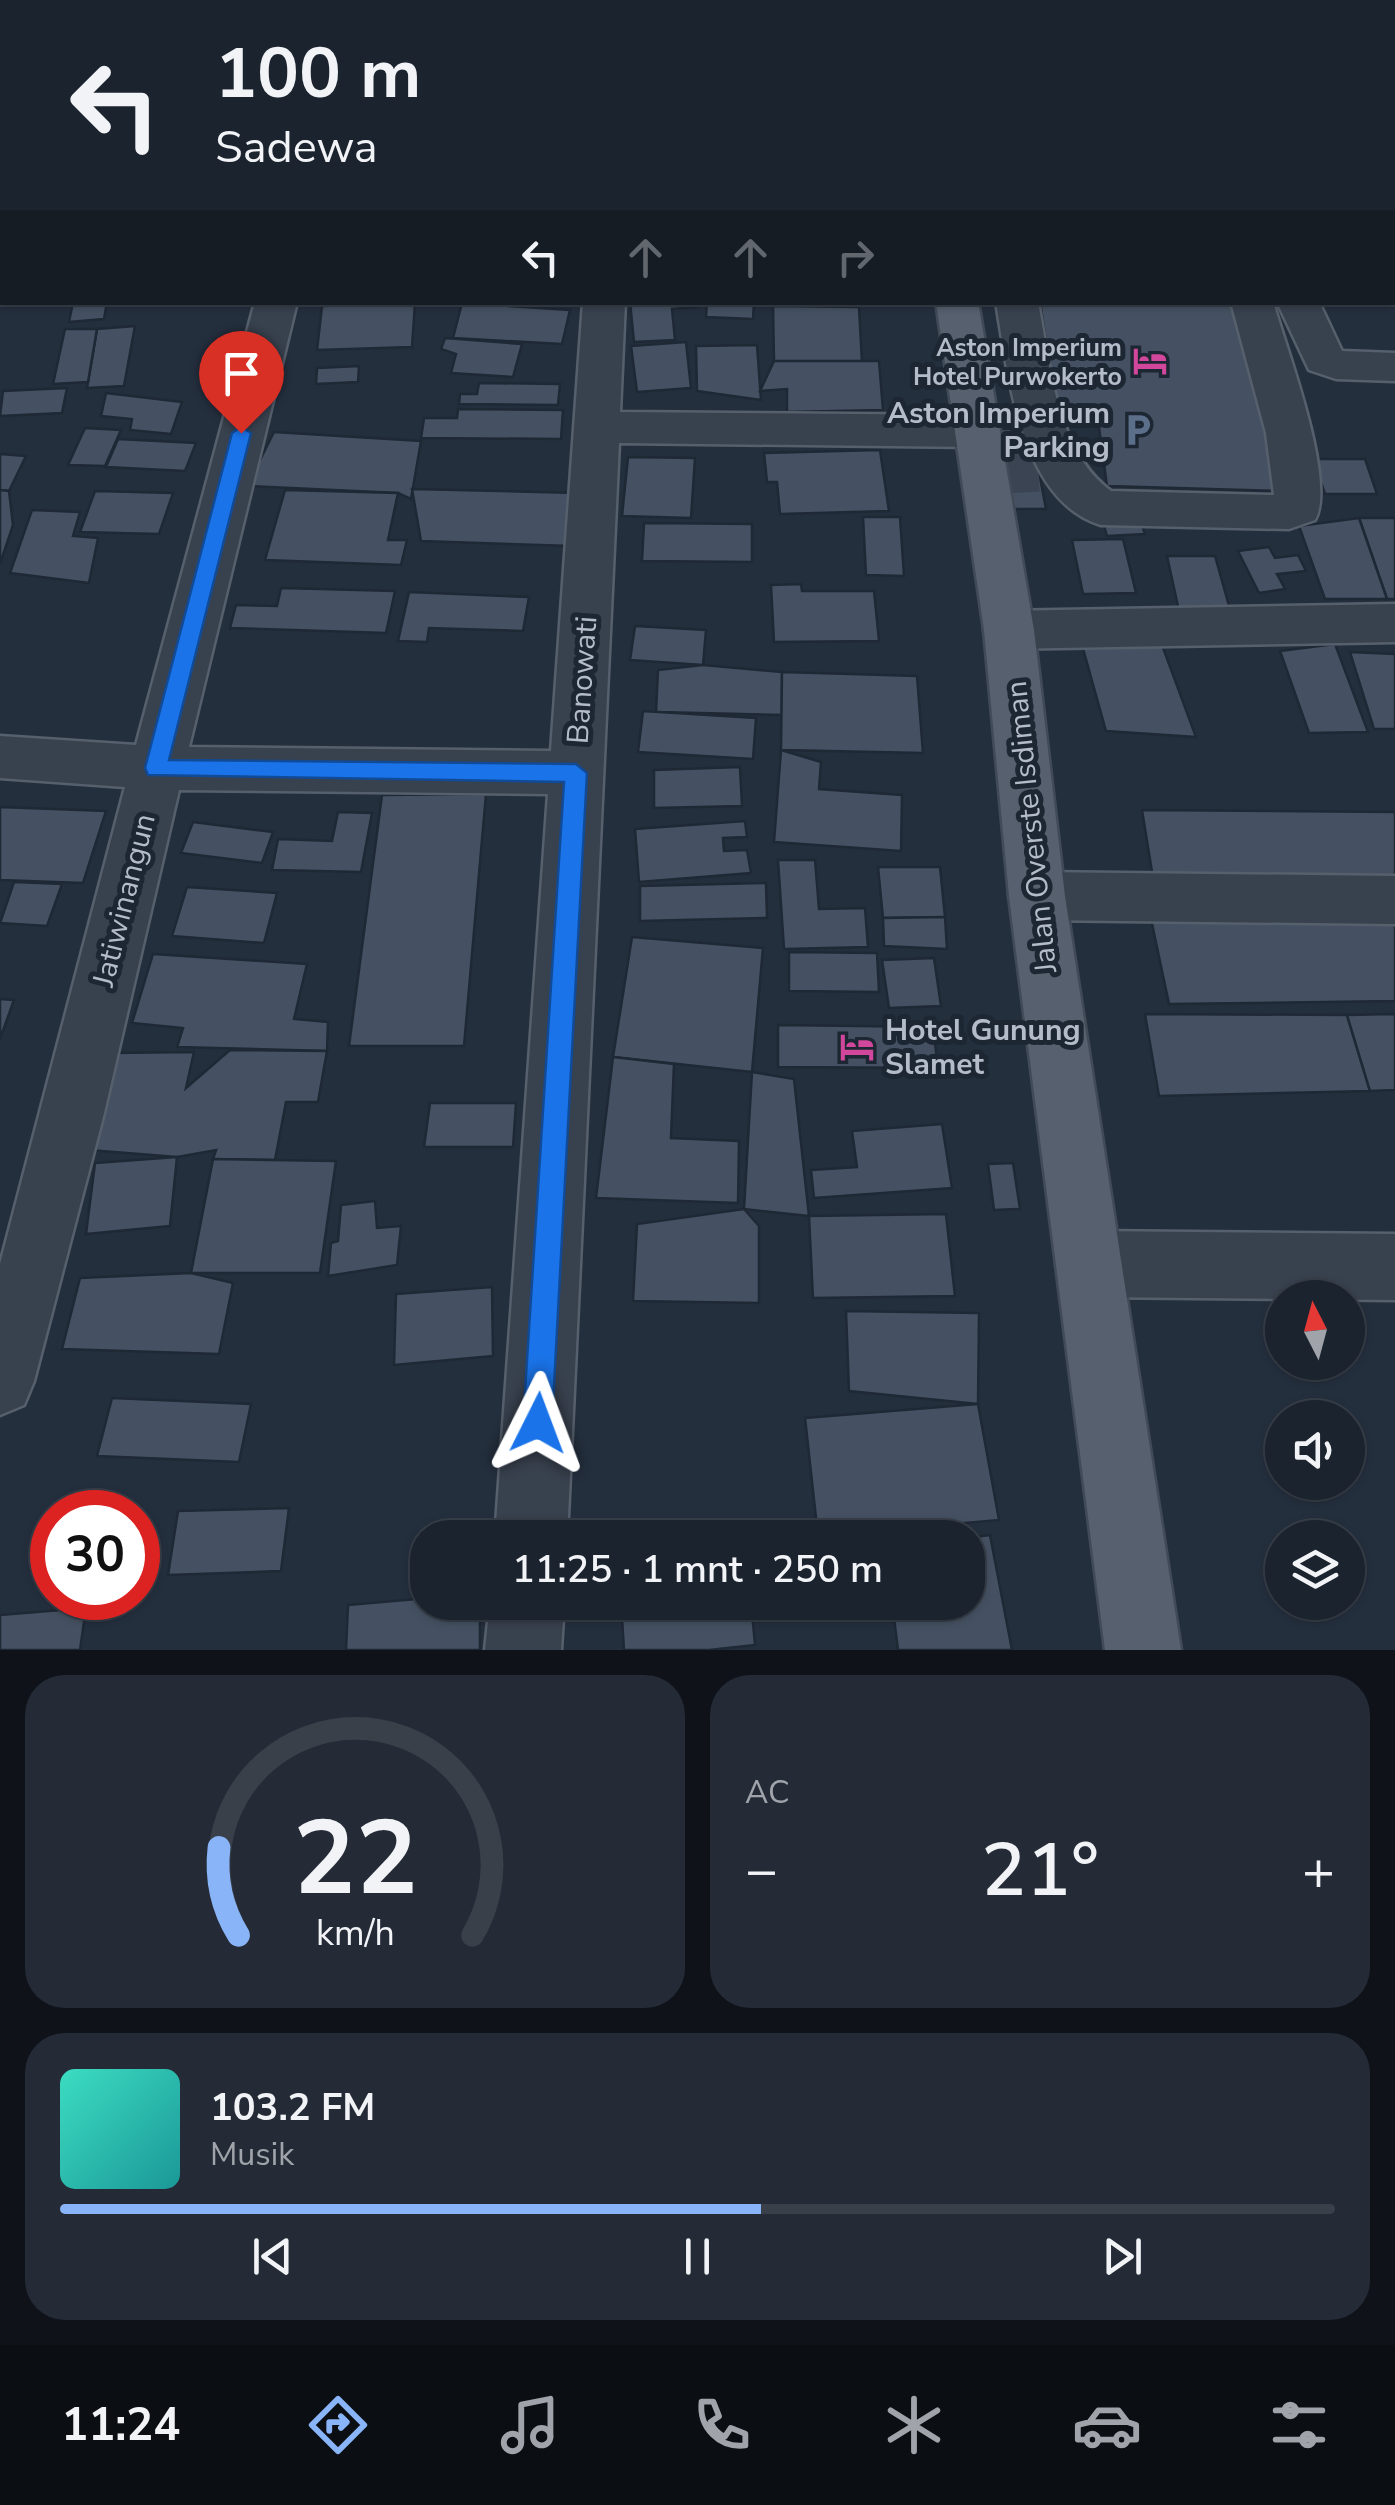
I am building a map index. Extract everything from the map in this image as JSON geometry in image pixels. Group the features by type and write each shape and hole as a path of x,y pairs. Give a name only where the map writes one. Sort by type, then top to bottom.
{"main road":[{"name":"Jalan Overste Isdiman","path":"957,305 966,370 1014,454 1010,630 1036,896 1143,1650"}],"street":[{"name":"Jatiwinangun","path":"0,1382 24,1212 156,768 275,305"},
{"name":"Banowati","path":"532,1520 604,305"},
{"path":"1014,454 1038,414 1018,305"},
{"path":"597,427 1014,454 1101,508 1289,512 1298,508 1290,449 1253,305"},
{"path":"1299,305 1324,360 1336,365 1395,367"},
{"path":"966,370 1030,370"},
{"path":"1010,630 1395,623"},
{"path":"0,757 156,768 576,773"},
{"path":"1036,896 1395,900"},
{"path":"1089,1264 1395,1267"},
{"path":"524,1650 526,1620"}],"building":[{"path":"72,305 106,305 104,319 69,322"},
{"path":"415,305 412,347 317,350 322,306"},
{"path":"461,305 570,310 562,344 453,338"},
{"path":"630,305 697,305 672,309 675,340 634,342"},
{"path":"707,305 754,305 753,319 706,317"},
{"name":"Aston Imperium Hotel Purwokerto","path":"1040,305 1237,305 1283,491 1107,486 1098,420 1058,419"},
{"path":"773,306 859,307 862,362 774,361"},
{"path":"135,326 124,386 87,388 97,329"},
{"path":"65,329 97,329 88,382 53,384"},
{"path":"445,338 522,344 513,377 451,373 456,354 441,349"},
{"path":"686,342 691,388 637,392 631,346"},
{"path":"757,345 761,400 697,391 696,346"},
{"path":"774,361 879,361 883,410 787,412 787,389 760,391"},
{"path":"359,366 358,382 316,384 317,368"},
{"path":"479,383 560,384 558,405 459,404 460,394 477,394"},
{"path":"67,388 62,413 0,416 3,391"},
{"path":"106,393 182,402 171,434 130,430 132,419 101,416"},
{"path":"458,409 563,410 561,439 421,438 424,418 457,418"},
{"path":"85,428 121,430 105,466 68,465"},
{"path":"999,429 1031,429 1046,509 1013,509"},
{"path":"274,432 421,441 411,499 398,493 247,486"},
{"path":"118,439 196,443 185,471 106,467"},
{"path":"880,450 889,511 780,514 777,482 767,482 764,453"},
{"path":"0,454 26,456 9,491 0,490"},
{"path":"628,457 695,458 691,518 622,516"},
{"path":"1313,459 1365,459 1377,494 1325,494"},
{"path":"412,489 578,493 572,546 421,541"},
{"path":"0,490 9,491 13,525 0,564"},
{"path":"285,490 398,493 388,540 407,540 401,565 265,560"},
{"path":"95,491 173,493 159,534 80,532"},
{"path":"32,510 80,512 73,536 98,538 89,583 10,573"},
{"path":"863,517 900,517 904,576 866,575"},
{"path":"1359,518 1395,518 1395,599 1387,599"},
{"path":"1359,518 1387,599 1325,599 1299,526"},
{"path":"1140,520 1145,534 1107,536 1103,522"},
{"path":"644,523 752,524 752,562 642,561"},
{"path":"1123,539 1136,593 1083,594 1072,540"},
{"path":"1269,547 1275,558 1298,555 1306,571 1277,574 1285,589 1259,593 1238,551"},
{"path":"1167,556 1215,556 1233,620 1181,620"},
{"path":"801,584 802,591 874,591 879,641 774,642 771,585"},
{"path":"281,588 395,591 386,633 230,628 236,605 277,606"},
{"path":"409,592 529,597 523,631 429,628 427,642 398,641"},
{"path":"635,626 706,630 703,665 630,660"},
{"path":"1335,644 1368,732 1309,733 1280,651"},
{"path":"1082,645 1162,645 1196,737 1106,731"},
{"path":"1350,652 1395,654 1395,729 1374,729"},
{"path":"703,665 782,672 782,715 656,712 658,670"},
{"path":"782,672 917,676 923,753 781,750"},
{"path":"643,711 756,718 753,759 638,752"},
{"path":"781,750 821,762 819,789 902,795 901,851 774,842"},
{"path":"740,767 742,806 654,808 654,770"},
{"path":"486,794 464,1046 349,1046 382,795"},
{"path":"0,807 106,811 83,883 0,880"},
{"path":"1142,810 1395,812 1395,880 1153,878"},
{"path":"338,812 372,813 361,872 272,870 278,839 332,841"},
{"path":"745,821 747,837 723,838 724,851 747,850 751,873 639,882 635,829"},
{"path":"193,822 273,832 262,863 181,853"},
{"path":"778,860 815,860 819,909 865,908 868,947 784,949"},
{"path":"878,867 940,867 945,917 883,918"},
{"path":"14,882 62,884 47,926 0,923"},
{"path":"766,883 767,918 640,921 640,886"},
{"path":"187,887 277,893 264,943 172,936"},
{"path":"1395,916 1395,1001 1169,1004 1151,919"},
{"path":"945,917 947,949 884,946 883,918"},
{"path":"632,937 763,948 752,1072 613,1057"},
{"path":"789,952 877,953 879,992 789,991"},
{"path":"153,954 307,964 294,1019 328,1022 327,1051 177,1047 183,1028 132,1023"},
{"path":"934,958 941,1006 889,1008 882,960"},
{"path":"0,999 14,1000 0,1039"},
{"path":"1145,1014 1347,1015 1370,1091 1159,1096"},
{"path":"1395,1014 1395,1090 1370,1091 1347,1015"},
{"name":"Hotel Gunung Slamet","path":"778,1025 933,1027 938,1068 778,1067"},
{"path":"230,1050 327,1051 318,1102 286,1102 275,1160 213,1159 216,1150 177,1157 89,1150 112,1053 194,1052 186,1088"},
{"path":"613,1057 674,1064 671,1138 739,1141 738,1203 596,1198"},
{"path":"752,1072 794,1079 809,1216 744,1209"},
{"path":"430,1103 516,1103 513,1147 424,1147"},
{"path":"942,1124 952,1188 814,1198 811,1170 857,1167 852,1131"},
{"path":"177,1157 170,1226 86,1234 95,1163"},
{"path":"213,1159 336,1161 320,1273 191,1273"},
{"path":"1013,1163 1020,1209 994,1210 988,1164"},
{"path":"375,1201 377,1228 401,1226 397,1265 328,1276 331,1243 338,1241 341,1205"},
{"path":"744,1209 759,1226 759,1303 633,1301 637,1224"},
{"path":"946,1214 955,1296 813,1298 809,1216"},
{"path":"191,1273 233,1283 219,1354 62,1349 80,1278"},
{"path":"492,1287 493,1356 394,1365 396,1294"},
{"path":"846,1311 979,1313 978,1404 849,1391"},
{"path":"112,1398 251,1404 239,1462 97,1456"},
{"path":"978,1404 999,1520 816,1520 805,1418"},
{"path":"289,1508 281,1571 168,1575 178,1511"},
{"path":"990,1535 1012,1650 898,1650 894,1620 985,1620 985,1536"},
{"path":"410,1600 410,1620 480,1620 480,1650 346,1650 348,1605"},
{"path":"30,1613 30,1620 84,1620 80,1650 0,1650 0,1615"},
{"path":"622,1620 753,1620 755,1645 709,1650 624,1650"}],"tunnel":[{"path":"1006,468 1038,466"}],"place":[{"name":"Aston Imperium Hotel Purwokerto","path":"1150,361"},
{"name":"Aston Imperium Parking","path":"1138,430"},
{"name":"Hotel Gunung Slamet","path":"857,1047"}],"route":[{"path":"241,433 156,768 576,773 538,1423"}]}
